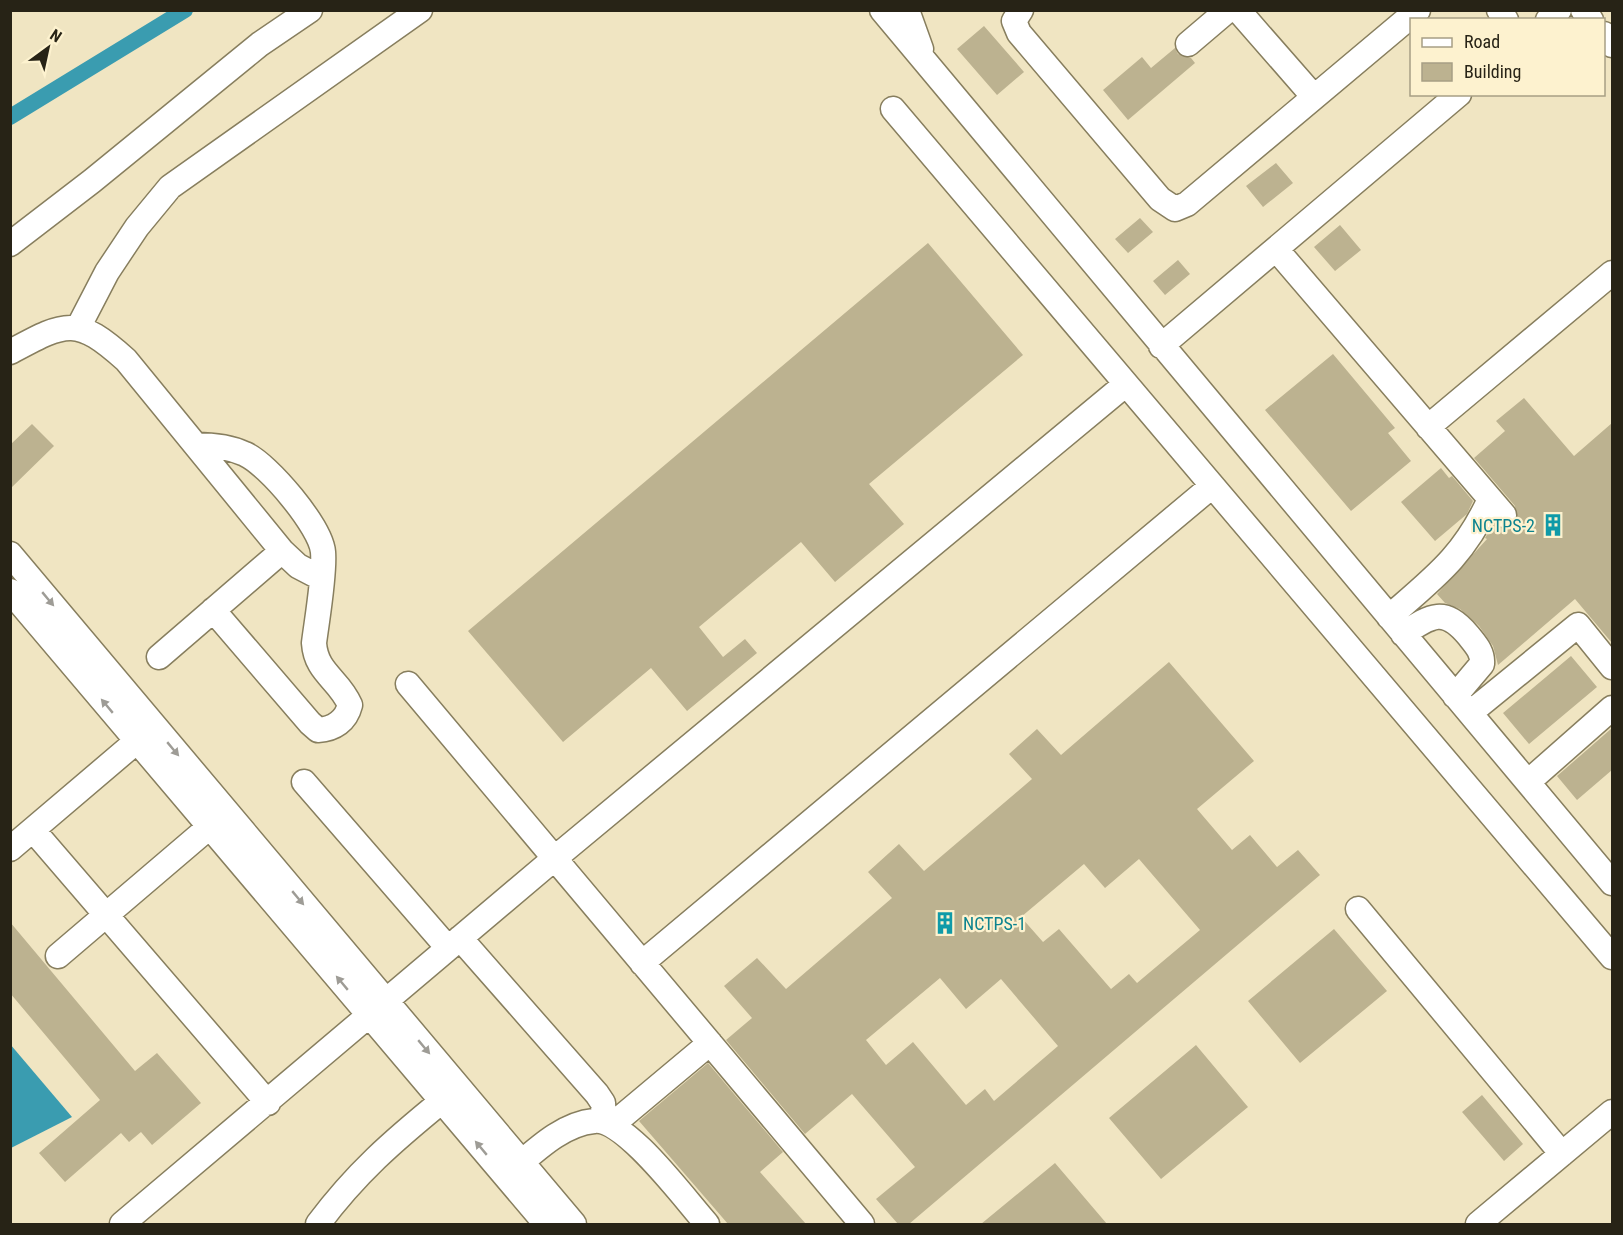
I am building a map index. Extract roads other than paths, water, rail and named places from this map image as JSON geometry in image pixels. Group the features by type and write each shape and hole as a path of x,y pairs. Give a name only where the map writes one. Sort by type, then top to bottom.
{"lane":[{"path":"10,243 101,174 260,44 310,10"},
{"path":"79,326 107,272 131,236 170,187 420,10"},
{"path":"882,10 1528,782 1610,874"},
{"path":"907,10 926,63"},
{"path":"1021,10 1014,21 1019,33 1160,199 1171,208 1187,204 1418,10"},
{"path":"1188,44 1228,10"},
{"path":"1238,10 1314,97"},
{"path":"1161,346 1457,96"},
{"path":"892,109 1612,957"},
{"path":"1276,249 1497,507 1396,625"},
{"path":"1428,427 1612,273"},
{"path":"10,352 52,329 79,326 103,339 126,360 282,551 298,566 321,578"},
{"path":"122,1224 268,1103 555,858 1126,384"},
{"path":"196,445 226,447 246,454 261,465 298,507 319,536 324,553 315,658 345,694 350,705 340,723 328,729 318,730 310,723 213,610"},
{"path":"642,963 1212,486"},
{"path":"159,657 282,551"},
{"path":"10,554 218,820 513,1169 546,1224"},
{"path":"10,591 137,741 218,820"},
{"path":"1396,625 1421,623 1448,617 1455,621 1479,648 1482,664 1463,704"},
{"path":"1463,704 1578,625 1612,667"},
{"path":"408,684 862,1224"},
{"path":"1528,782 1612,708"},
{"path":"10,849 137,741"},
{"path":"304,782 597,1094 603,1104 608,1124"},
{"path":"58,956 218,820"},
{"path":"33,830 268,1103"},
{"path":"1358,909 1562,1154"},
{"path":"377,1008 442,1101 574,1224"},
{"path":"608,1124 710,1043"},
{"path":"318,1224 345,1188 382,1150 442,1101"},
{"path":"1478,1224 1612,1112"},
{"path":"513,1169 559,1134 577,1124 597,1120 608,1124 635,1142 707,1224"}],"water":[{"path":"10,1044 72,1117 11,1148 10,1148"}],"waterway":[{"path":"10,117 185,10"}],"place":[{"name":"NCTPS-2","path":"1553,525"},
{"name":"NCTPS-1","path":"945,923"}]}
